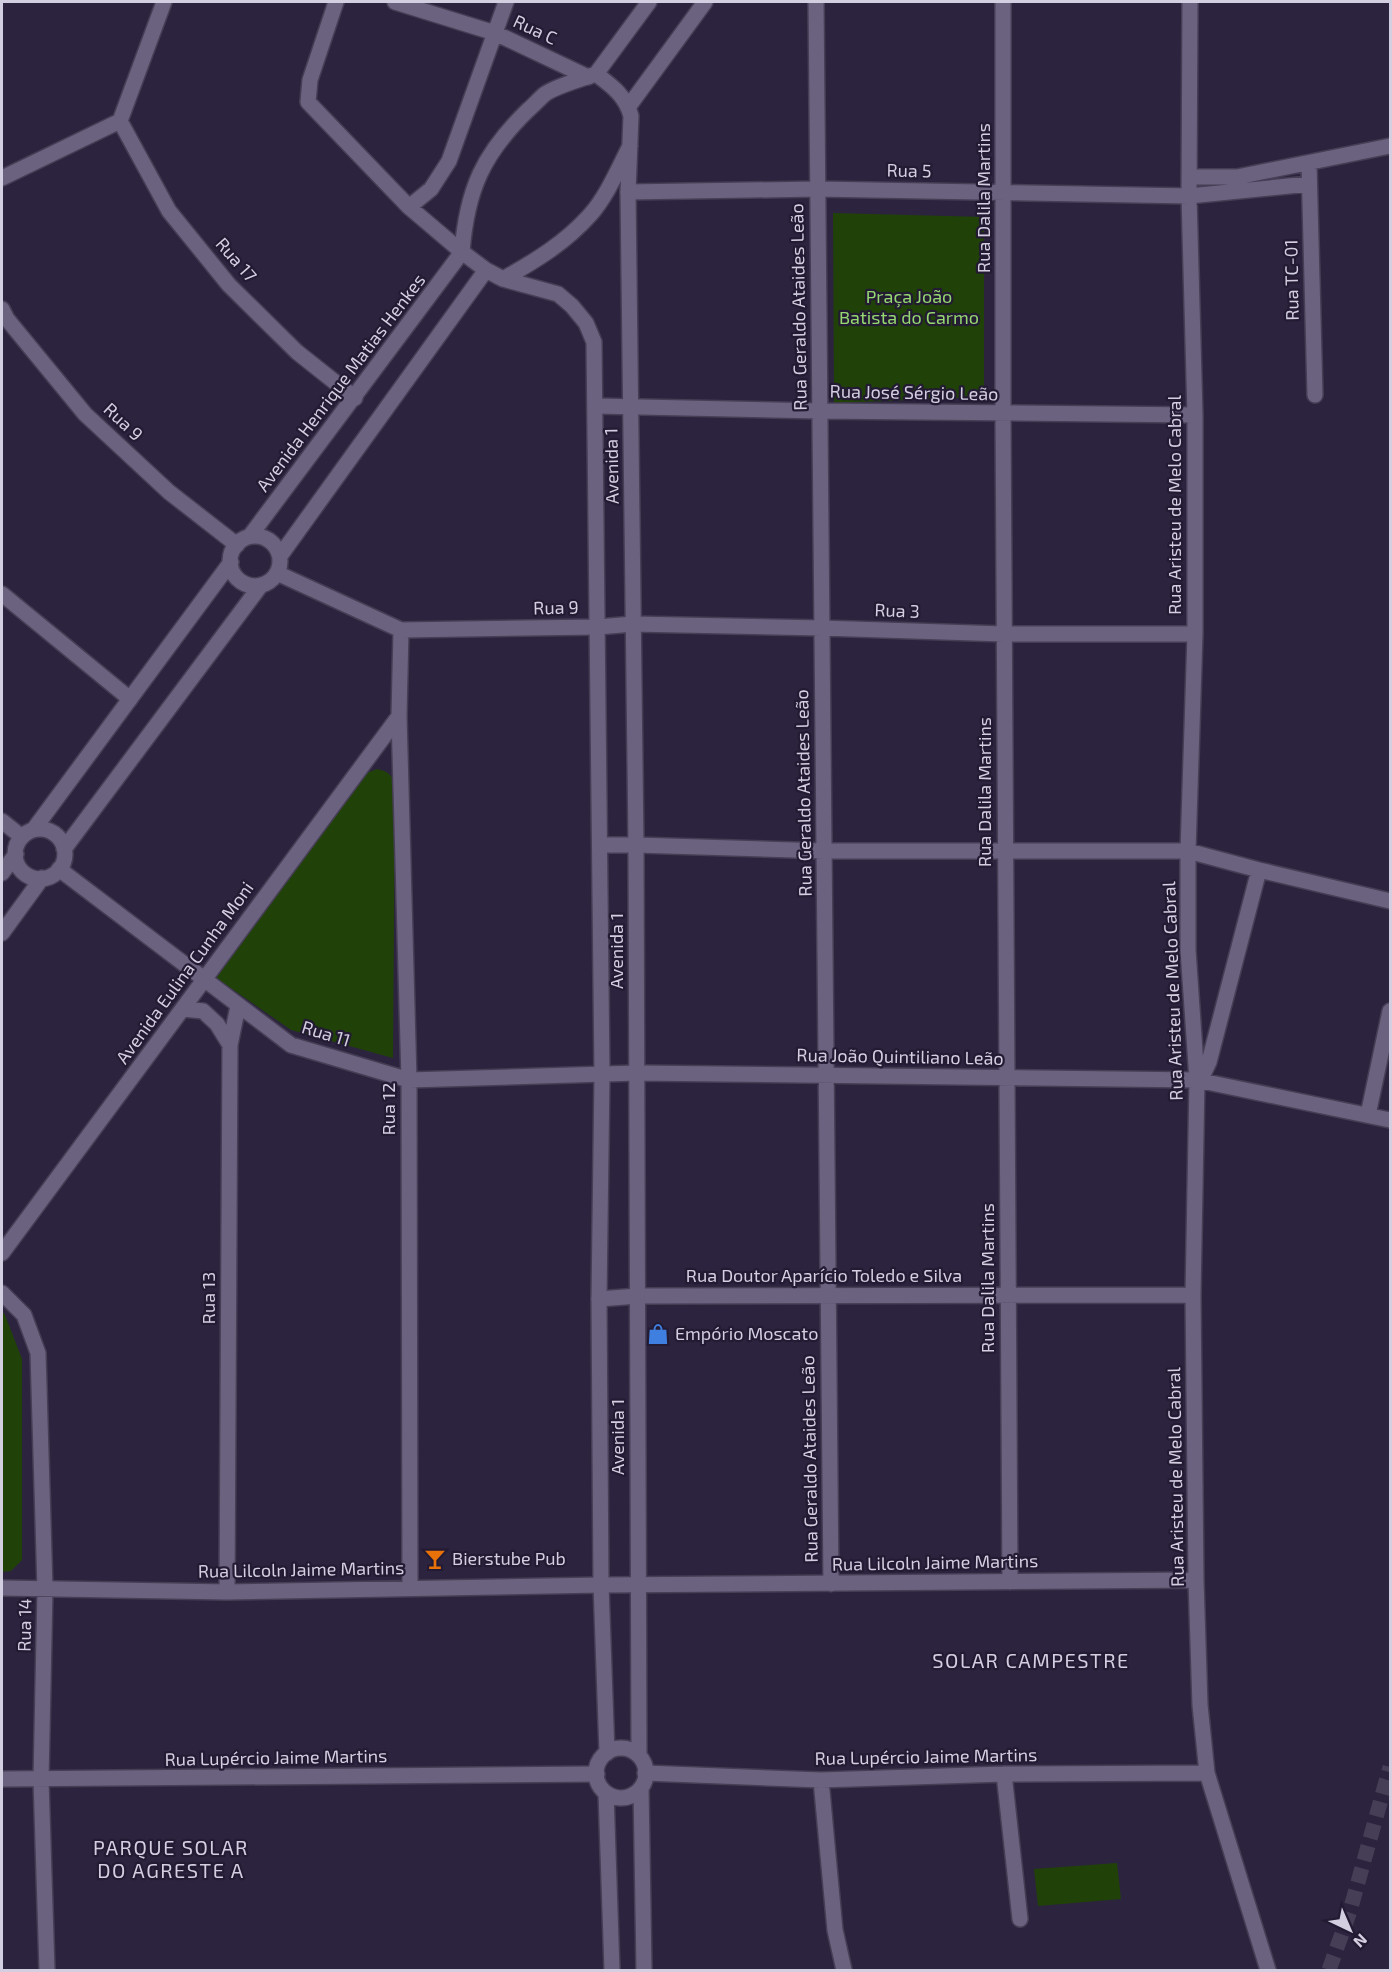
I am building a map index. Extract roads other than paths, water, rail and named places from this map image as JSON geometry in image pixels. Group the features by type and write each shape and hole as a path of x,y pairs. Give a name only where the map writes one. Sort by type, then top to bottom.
{"street":[{"path":"2,178 120,121 164,2"},
{"name":"Avenida 1","path":"336,2 309,80 308,102 410,207 462,252 486,270 503,279 558,294 586,323 594,342 602,1075 599,1299 601,1585 607,1753"},
{"name":"Rua C","path":"394,2 495,33 592,75 621,95 629,106"},
{"path":"410,207 431,189 449,161 506,2"},
{"path":"462,252 464,224 474,185 501,138 546,93 592,75 649,2"},
{"path":"629,106 705,2"},
{"name":"Rua Geraldo Ataides Leão","path":"816,2 831,1584"},
{"name":"Rua Dalila Martins","path":"1003,2 1003,414 1010,1582"},
{"name":"Rua Aristeu de Melo Cabral","path":"1190,2 1189,196 1195,415 1195,634 1188,851 1188,950 1199,1081 1193,1295 1196,1580 1200,1705 1207,1773 1268,1971"},
{"name":"Avenida 1","path":"629,106 631,116 628,192 636,845 639,1756"},
{"name":"Rua 17","path":"120,121 169,211 229,285 297,352 355,398"},
{"path":"503,279 554,249 591,213 612,182 630,146"},
{"path":"1189,177 1237,177 1390,146"},
{"name":"Rua TC-01","path":"1309,164 1315,395"},
{"name":"Rua 5","path":"628,192 818,189 1189,196 1310,184"},
{"name":"Avenida Henrique Matias Henkes","path":"243,541 355,398 462,252"},
{"path":"280,556 486,270"},
{"name":"Rua 9","path":"2,309 7,319 85,414 169,492 243,541"},
{"name":"Rua José Sérgio Leão","path":"596,406 1003,414 1195,415"},
{"path":"259,536 268,539 276,546 280,556 280,566 276,573 268,582 261,585 247,584 240,580 234,573 231,562 231,556 243,541 259,536"},
{"path":"2,873 15,854 19,840 28,833 231,562"},
{"name":"Rua 9","path":"276,573 401,630 598,627"},
{"path":"64,849 261,585"},
{"path":"2,594 130,699"},
{"name":"Rua 3","path":"598,627 633,624 1004,634 1195,634"},
{"name":"Rua 12","path":"401,630 399,716 409,1080 410,1588"},
{"name":"Avenida Eulina Cunha Moni","path":"2,1253 399,716"},
{"path":"2,821 28,833 44,829 53,832 60,839 64,849 64,859 59,869 52,875 42,878 24,873 15,854"},
{"path":"600,845 824,851 1188,851 1390,901"},
{"name":"Rua 11","path":"59,869 291,1045 409,1080 602,1075"},
{"path":"1199,1081 1209,1062 1259,870"},
{"path":"2,933 42,878"},
{"name":"Rua 13","path":"227,1592 230,1045 238,1006"},
{"path":"183,1009 203,1011 217,1024 230,1045"},
{"path":"1368,1115 1390,1011"},
{"name":"Rua João Quintiliano Leão","path":"602,1075 637,1073 1199,1081 1390,1120"},
{"name":"Rua 14","path":"2,1293 24,1315 38,1353 45,1589 41,1780 46,1971"},
{"name":"Rua Doutor Aparício Toledo e Silva","path":"599,1299 638,1296 1193,1295"},
{"name":"Rua Lilcoln Jaime Martins","path":"2,1588 227,1592 638,1584 1196,1580"},
{"path":"643,1781 633,1795 623,1798 613,1797 600,1786 597,1774 600,1760 615,1749 625,1749 639,1756 646,1768 643,1781 644,1971"},
{"name":"Rua Lupércio Jaime Martins","path":"643,1781 821,1780 1004,1774 1207,1773"},
{"name":"Rua Lupércio Jaime Martins","path":"2,1779 597,1774"},
{"path":"1004,1774 1020,1919"},
{"path":"821,1780 835,1930 844,1971"},
{"path":"606,1793 612,1971"}],"tunnel":[{"path":"1329,1970 1350,1911 1390,1767"}],"place":[{"name":"Empório Moscato","path":"658,1334"},
{"name":"Bierstube Pub","path":"435,1559"}],"district":[{"name":"SOLAR CAMPESTRE","path":"1031,1661"},
{"name":"PARQUE SOLAR DO AGRESTE A","path":"171,1860"}],"park label":[{"name":"Praça João Batista do Carmo","path":"909,307"}]}
